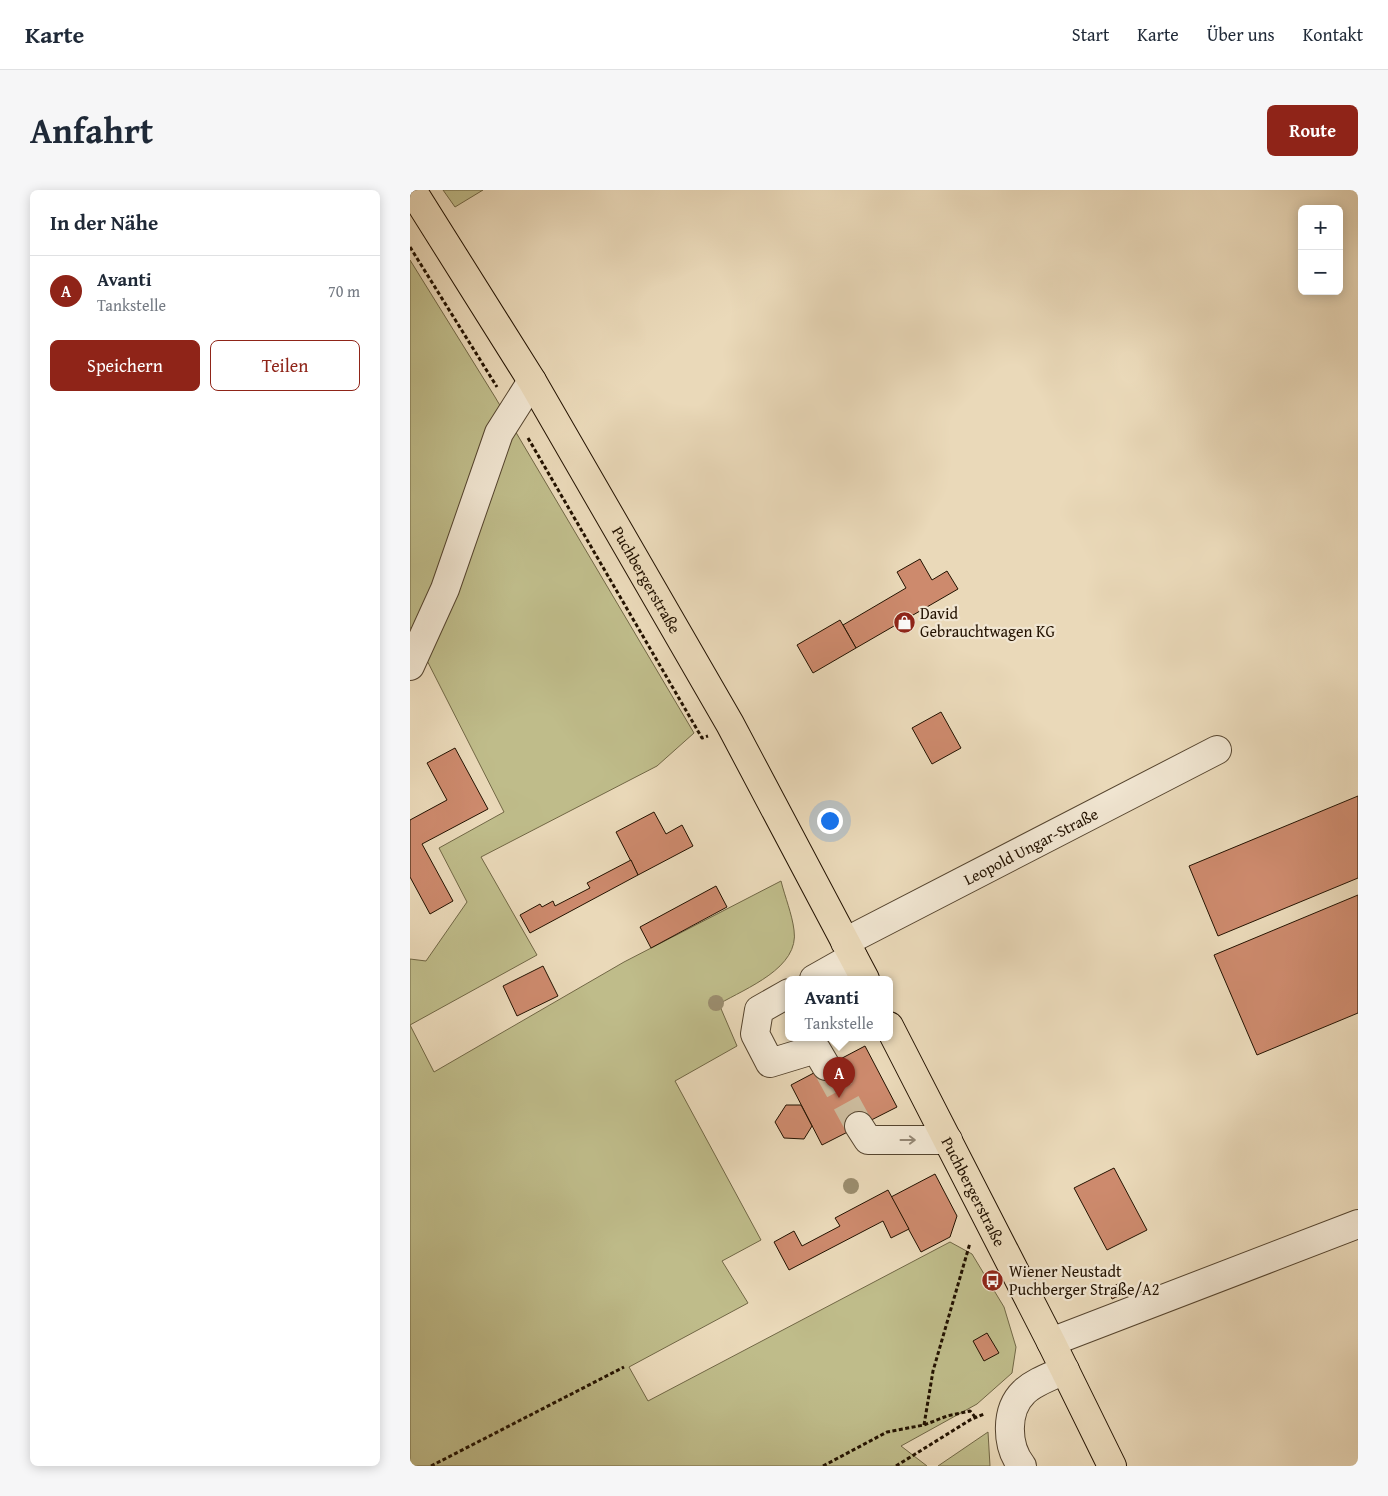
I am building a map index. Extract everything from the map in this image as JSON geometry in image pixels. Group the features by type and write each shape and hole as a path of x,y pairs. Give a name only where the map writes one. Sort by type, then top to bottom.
{"main road":[{"name":"Puchbergerstraße","path":"412,190 532,381 730,724 854,960"},
{"name":"Puchbergerstraße","path":"893,1034 1051,1342 1112,1466"}],"street":[{"path":"410,666 445,589 498,433 532,381"},
{"name":"Leopold Ungar-Straße","path":"820,976 854,960 1217,750"},
{"path":"785,995 759,1010 755,1034 770,1063 816,1049 826,1066"},
{"path":"864,1133 948,1140"},
{"path":"1051,1342 1358,1224"},
{"path":"1022,1466 1015,1458 1009,1435 1015,1402 1026,1390 1065,1370"}],"path":[{"path":"410,247 512,412 702,738 730,724"},
{"path":"924,1424 933,1371 969,1244 991,1225"},
{"path":"430,1466 624,1367"},
{"path":"896,1466 976,1418 1015,1402"},
{"path":"823,1466 887,1432 970,1411 976,1418"}],"shaded area":[{"path":"443,190 483,190 455,207"},
{"path":"410,260 495,397 694,733 657,766 481,857 537,955 410,1025 410,959 426,961 467,902 439,848 504,812 410,627"},
{"path":"781,881 794,930 794,943 789,955 769,975 719,1004 737,1046 675,1081 761,1240 722,1261 748,1303 629,1367 648,1401 950,1242 972,1254 1004,1307 1016,1347 1012,1373 977,1404 901,1446 927,1466 410,1466 410,1025 434,1072 624,962"},
{"path":"988,1432 990,1466 938,1466"}],"building":[{"path":"920,559 932,580 947,571 958,589 856,648 843,625 906,588 897,572"},
{"path":"840,620 856,648 813,673 797,645"},
{"path":"941,712 961,748 932,764 912,728"},
{"path":"455,748 488,809 422,844 453,901 430,914 410,877 410,820 447,800 427,763"},
{"path":"1358,796 1358,878 1218,936 1189,866"},
{"path":"654,812 666,834 682,825 693,846 638,875 616,832"},
{"path":"631,860 638,875 530,933 520,915 540,904 542,907 553,901 555,906 590,888 587,883"},
{"path":"716,886 727,907 651,948 640,927"},
{"path":"1358,895 1358,1013 1257,1055 1214,955"},
{"path":"543,966 558,996 517,1016 503,986"},
{"path":"865,1046 897,1107 822,1145 791,1085"},
{"path":"786,1105 801,1105 812,1126 804,1139 784,1138 775,1122"},
{"path":"1114,1168 1147,1230 1107,1250 1074,1188"},
{"path":"935,1174 957,1216 950,1237 921,1252 891,1197"},
{"path":"888,1190 909,1229 891,1238 883,1221 789,1270 774,1242 794,1231 802,1246 840,1226 835,1218"},
{"path":"1118,1284 1123,1294 1112,1299 1108,1289"},
{"path":"987,1333 999,1353 984,1361 973,1341"}],"tunnel":[{"path":"826,1066 859,1126"}],"place":[{"name":"David Gebrauchtwagen KG","path":"904,622"},
{"name":"Avanti","path":"839,1098"},
{"name":"Wiener Neustadt Puchberger Straße/A2","path":"993,1280"}]}
